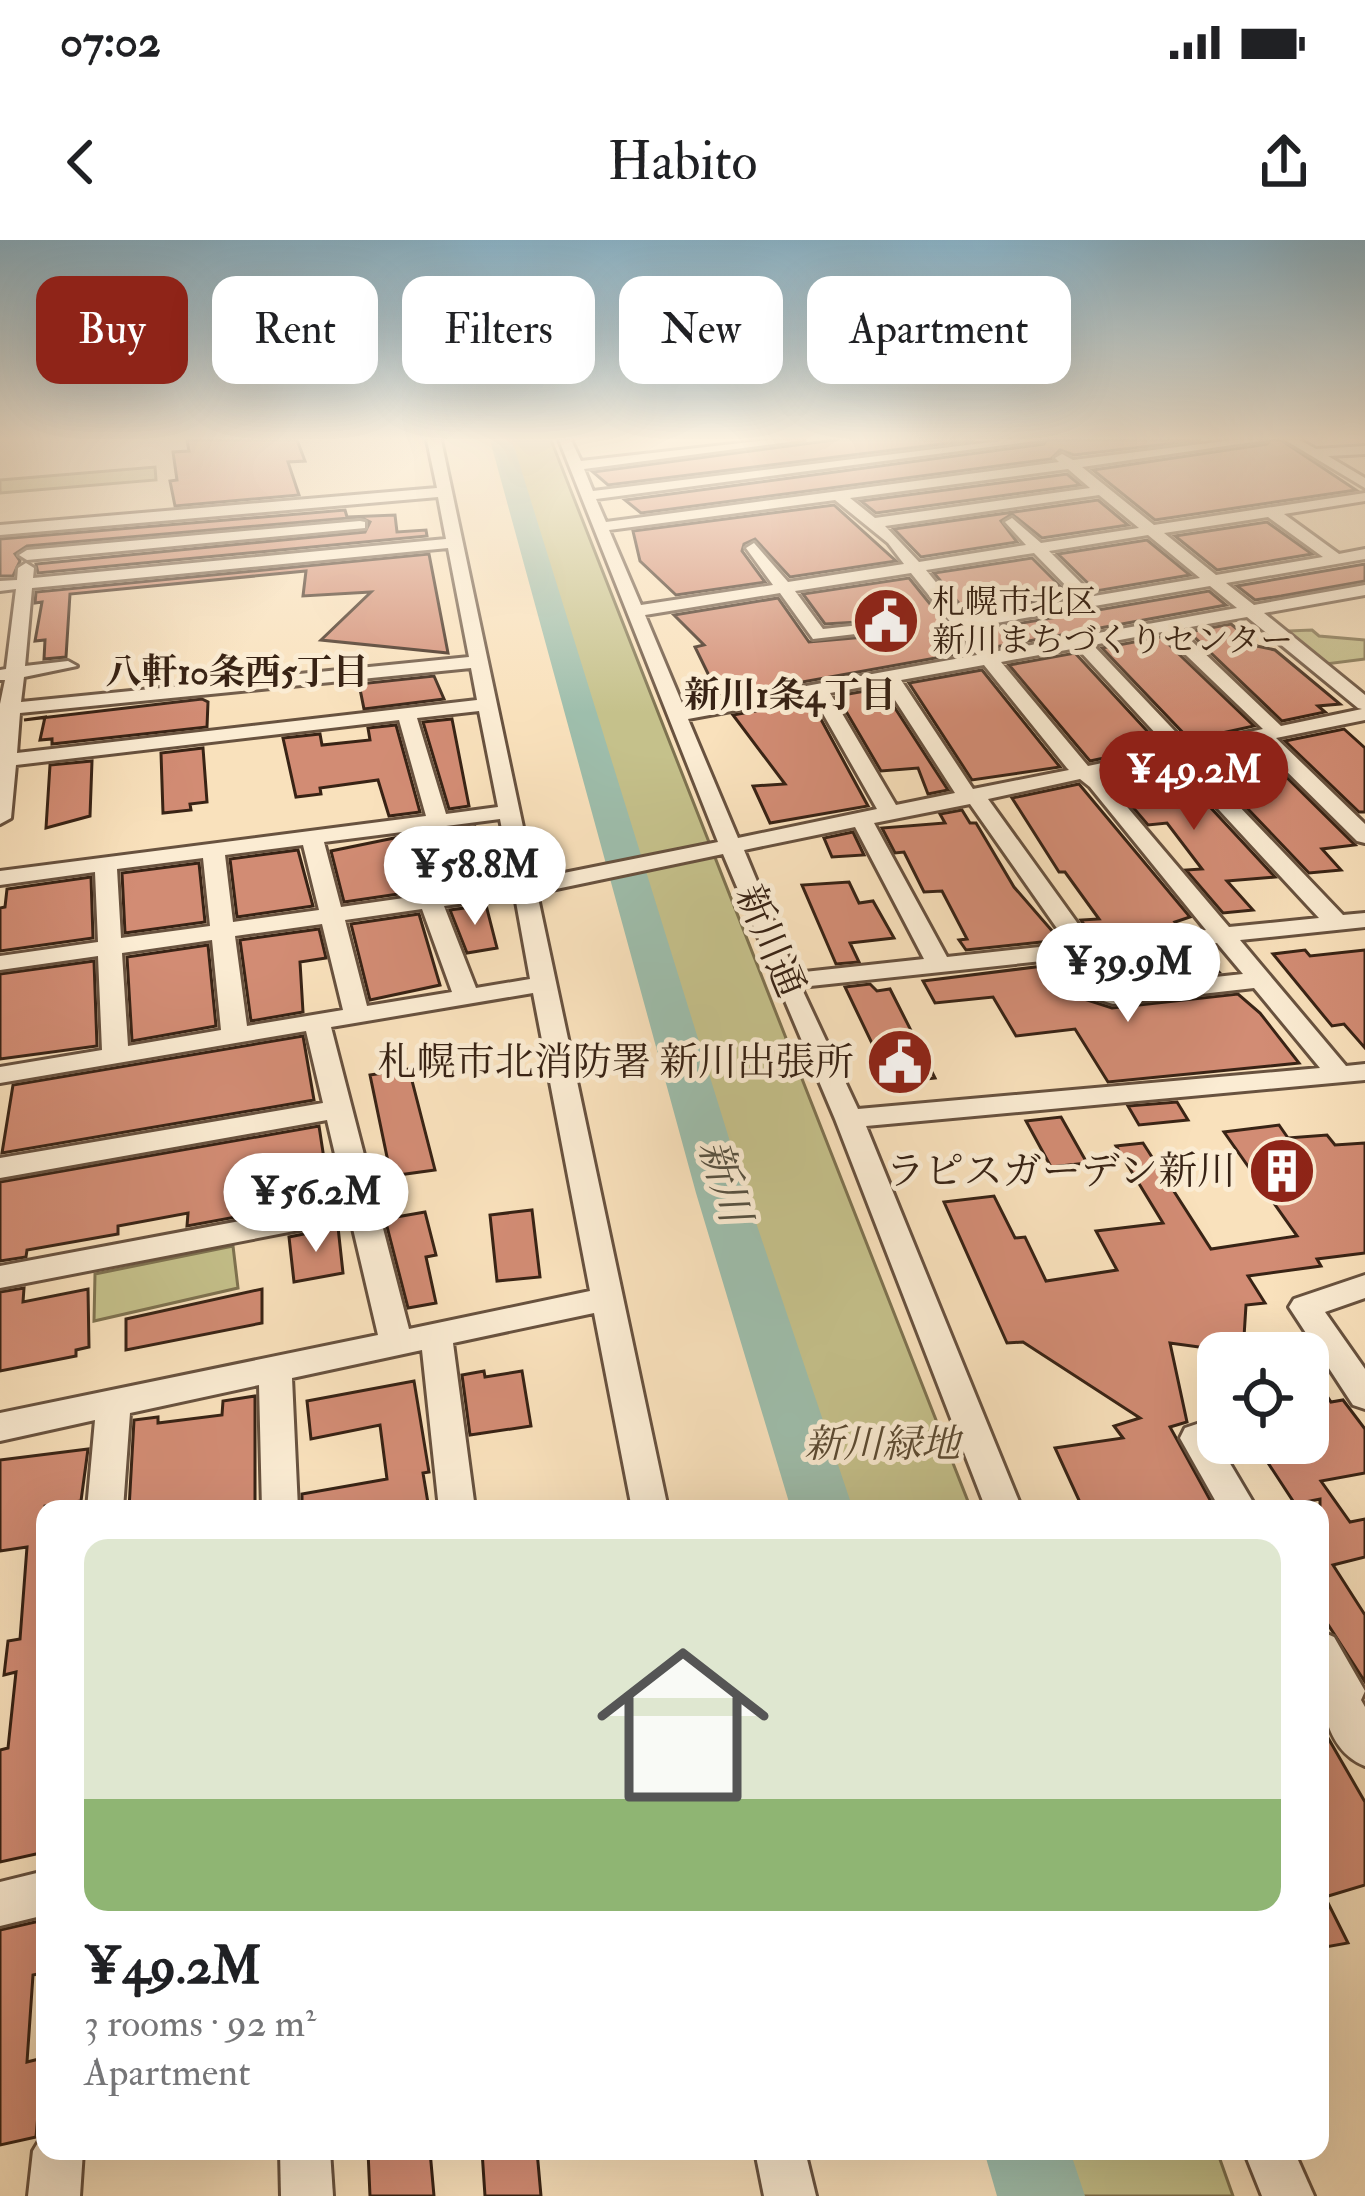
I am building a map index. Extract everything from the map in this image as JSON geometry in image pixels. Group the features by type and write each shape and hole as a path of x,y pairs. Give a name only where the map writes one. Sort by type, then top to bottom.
{"street":[{"path":"0,818 6,674 25,584 30,531"},
{"path":"27,554 288,531"},
{"path":"361,531 365,551"},
{"path":"452,531 508,812 536,886 543,985 648,1500"},
{"name":"新川通","path":"602,531 677,715 718,850 786,981 849,1119 1000,1500"},
{"path":"880,531 1261,980 1351,1072"},
{"path":"1021,531 1090,601"},
{"path":"636,610 1147,531"},
{"path":"1157,531 1365,704"},
{"path":"1298,531 1336,559"},
{"path":"0,586 454,543"},
{"path":"754,548 819,635 864,628"},
{"path":"962,624 1365,554"},
{"path":"677,715 1365,590"},
{"path":"1167,627 1365,836"},
{"path":"1081,642 1337,923"},
{"path":"3,760 478,662"},
{"path":"6,674 68,666"},
{"path":"889,676 1077,952 1094,990 1113,996 1261,980"},
{"path":"818,689 890,814"},
{"path":"5,710 257,705 406,713 488,704"},
{"path":"406,713 438,821"},
{"path":"0,962 536,886 1355,716 1365,736"},
{"path":"0,878 508,812"},
{"path":"862,820 940,965"},
{"path":"411,824 431,902 467,997"},
{"path":"312,838 328,916 357,1016"},
{"path":"213,851 235,1036"},
{"path":"106,865 115,1056"},
{"path":"786,981 1365,920"},
{"path":"0,1075 543,985"},
{"path":"317,1022 396,1342"},
{"path":"849,1119 1351,1072"},
{"path":"0,1168 339,1108"},
{"path":"0,1277 363,1208"},
{"path":"1365,1286 1305,1307 1365,1396"},
{"path":"0,1427 608,1300"},
{"path":"436,1334 457,1500"},
{"path":"275,1373 280,1500"},
{"path":"106,1500 112,1407"},
{"path":"1212,1464 1233,1500"},
{"path":"1341,1693 1365,1746"},
{"path":"0,1904 36,1895"},
{"path":"54,2196 57,2160"},
{"path":"305,2160 307,2196"},
{"path":"782,2160 790,2196"},
{"path":"1273,2160 1288,2196"}],"green space":[{"name":"新川緑地","path":"534,531 587,531 967,1500 838,1500"},
{"path":"1312,630 1319,636 1365,640 1365,659 1326,664 1287,631"},
{"path":"233,1246 238,1288 94,1321 95,1274"},
{"path":"1042,2160 1220,2160 1233,2196 1053,2196"}],"building":[{"path":"92,531 196,531 27,546 15,554 20,561 13,576 0,576 0,539"},
{"path":"426,531 427,536 38,573 36,564 365,532"},
{"path":"633,531 863,531 896,561 790,577 755,539 744,544 742,551 765,582 676,595 640,561"},
{"path":"896,531 1009,531 1017,542 921,557"},
{"path":"1034,531 1086,531 1042,538"},
{"path":"1280,531 1312,554 1217,570 1175,536"},
{"path":"1147,540 1190,575 1096,591 1058,554"},
{"path":"429,554 448,653 321,640 371,592 303,596 306,571 70,594 66,657 44,659 45,640 35,641 42,602 35,603 36,592"},
{"path":"1032,558 1070,596 967,613 934,573"},
{"path":"1365,564 1365,581 1281,596 1255,600 1237,586"},
{"path":"909,578 969,652 724,696 715,688 695,647 704,645 674,615 778,598 809,642 865,637 873,635 873,621 825,624 803,594"},
{"path":"1209,591 1226,605 995,647 981,630"},
{"path":"1231,624 1257,646 1275,650 1340,704 1318,706 1325,712 1282,721 1189,632"},
{"path":"1161,637 1254,726 1190,740 1102,648"},
{"path":"1075,653 1161,746 1090,761 1009,665"},
{"path":"982,670 1060,767 972,780 909,683"},
{"path":"434,676 444,699 364,709 359,684"},
{"path":"882,688 948,790 928,794 918,768 881,771 837,696"},
{"path":"811,701 868,806 770,823 753,786 785,784 733,715"},
{"path":"208,702 207,727 52,744 52,739 40,740 45,718"},
{"path":"452,719 469,806 449,809 423,722"},
{"path":"396,725 420,812 389,816 378,780 320,788 321,794 296,797 283,738 320,734 322,745 370,740 368,728"},
{"path":"1344,729 1365,748 1365,812 1359,812 1285,741"},
{"path":"1256,747 1355,845 1322,849 1341,870 1309,873 1201,760"},
{"path":"203,748 207,802 190,804 191,810 163,813 161,753"},
{"path":"92,761 90,816 46,828 50,765"},
{"path":"1171,765 1275,877 1227,881 1253,910 1223,913 1186,870 1202,869 1167,823 1148,825 1108,778"},
{"path":"1079,784 1190,917 1175,922 1180,928 1093,937 1081,920 1099,919 1065,872 1059,872 1012,798"},
{"path":"962,810 970,823 976,823 1014,887 1060,940 966,950 959,940 967,939 942,891 924,892 904,852 895,853 882,828 945,823 940,814"},
{"path":"475,827 486,857 472,859 479,882 443,888 429,833"},
{"path":"853,832 864,855 832,857 824,838"},
{"path":"399,837 412,892 344,902 331,851"},
{"path":"298,850 313,906 237,917 230,859"},
{"path":"199,863 205,922 125,933 122,873"},
{"path":"91,877 93,938 0,951 0,908 5,907 7,889"},
{"path":"849,882 859,903 873,901 894,938 850,943 859,962 836,964 802,885"},
{"path":"486,905 497,948 467,953 450,910"},
{"path":"419,914 440,985 370,1000 351,924"},
{"path":"319,929 326,958 300,962 303,1012 251,1021 240,940"},
{"path":"208,945 216,1026 132,1041 127,957"},
{"path":"1199,950 1219,972 1114,983 1106,981 1093,962"},
{"path":"1305,950 1310,956 1365,950 1365,1048 1344,1024 1332,1026 1273,954"},
{"path":"94,961 97,1046 0,1059 0,974"},
{"path":"1059,964 1081,998 1112,1008 1238,994 1260,1013 1299,1063 1108,1082 1075,1029 1016,1036 993,997 935,1003 923,981"},
{"path":"870,984 877,991 890,989 935,1078 891,1083 845,987"},
{"path":"303,1036 314,1100 2,1153 13,1085"},
{"path":"409,1069 435,1170 391,1176 370,1075"},
{"path":"1177,1102 1188,1120 1139,1125 1128,1106"},
{"path":"1061,1117 1087,1163 1051,1167 1026,1121"},
{"path":"1279,1125 1288,1138 1327,1135 1335,1145 1365,1143 1365,1253 1317,1259 1321,1266 1248,1276 1265,1303 1246,1305 1244,1332 1197,1332 1197,1347 1170,1343 1187,1422 1170,1427 1210,1500 1079,1500 1055,1448 1123,1438 1114,1426 1140,1418 1023,1342 1007,1343 944,1202 994,1196 1015,1238 1025,1237 1046,1281 1117,1270 1096,1231 1163,1223 1116,1146 1143,1143 1211,1249 1297,1236 1224,1132"},
{"path":"319,1126 328,1185 278,1192 279,1209 187,1226 188,1213 118,1226 118,1234 27,1250 26,1257 0,1261 0,1182"},
{"path":"532,1210 540,1277 497,1281 490,1215"},
{"path":"425,1212 436,1255 426,1257 436,1303 408,1308 385,1219"},
{"path":"338,1227 343,1273 294,1282 289,1237"},
{"path":"24,1288 23,1302 88,1289 89,1347 76,1350 76,1356 0,1371 0,1292"},
{"path":"262,1289 262,1323 126,1350 126,1319"},
{"path":"484,1371 485,1377 522,1371 531,1426 470,1435 462,1375"},
{"path":"414,1381 429,1472 423,1473 428,1500 302,1500 302,1494 387,1479 380,1425 311,1439 307,1401"},
{"path":"255,1396 255,1500 130,1500 134,1420 158,1417 158,1423 222,1415 223,1401"},
{"path":"1329,1399 1343,1400 1365,1429 1365,1473 1321,1481 1350,1522 1365,1519 1365,1557 1333,1565 1365,1615 1365,1682 1329,1626 1329,1500 1292,1500 1269,1464 1329,1464"},
{"path":"88,1449 81,1500 36,1500 36,1854 0,1862 0,1750 8,1748 16,1672 4,1675 8,1641 20,1639 27,1547 0,1551 0,1460"},
{"path":"1329,1740 1365,1802 1365,1885 1329,1896"},
{"path":"1329,1905 1348,1943 1329,1946"},
{"path":"36,1922 27,2062 36,2060 36,2137 0,2145 0,1930"},
{"path":"368,2160 431,2160 434,2196 370,2196"},
{"path":"483,2160 538,2160 541,2196 485,2196"}],"waterway":[{"name":"新川","path":"528,531 721,1193 819,1500"},
{"name":"新川","path":"1030,2160 1041,2196"}],"place":[{"name":"札幌市北区 新川まちづくりセンター","path":"886,621"},
{"name":"札幌市北消防署 新川出張所","path":"900,1062"},
{"name":"ラピスガーデン新川","path":"1282,1171"}],"district":[{"name":"八軒10条西5丁目","path":"237,672"},
{"name":"新川1条4丁目","path":"790,695"}]}
